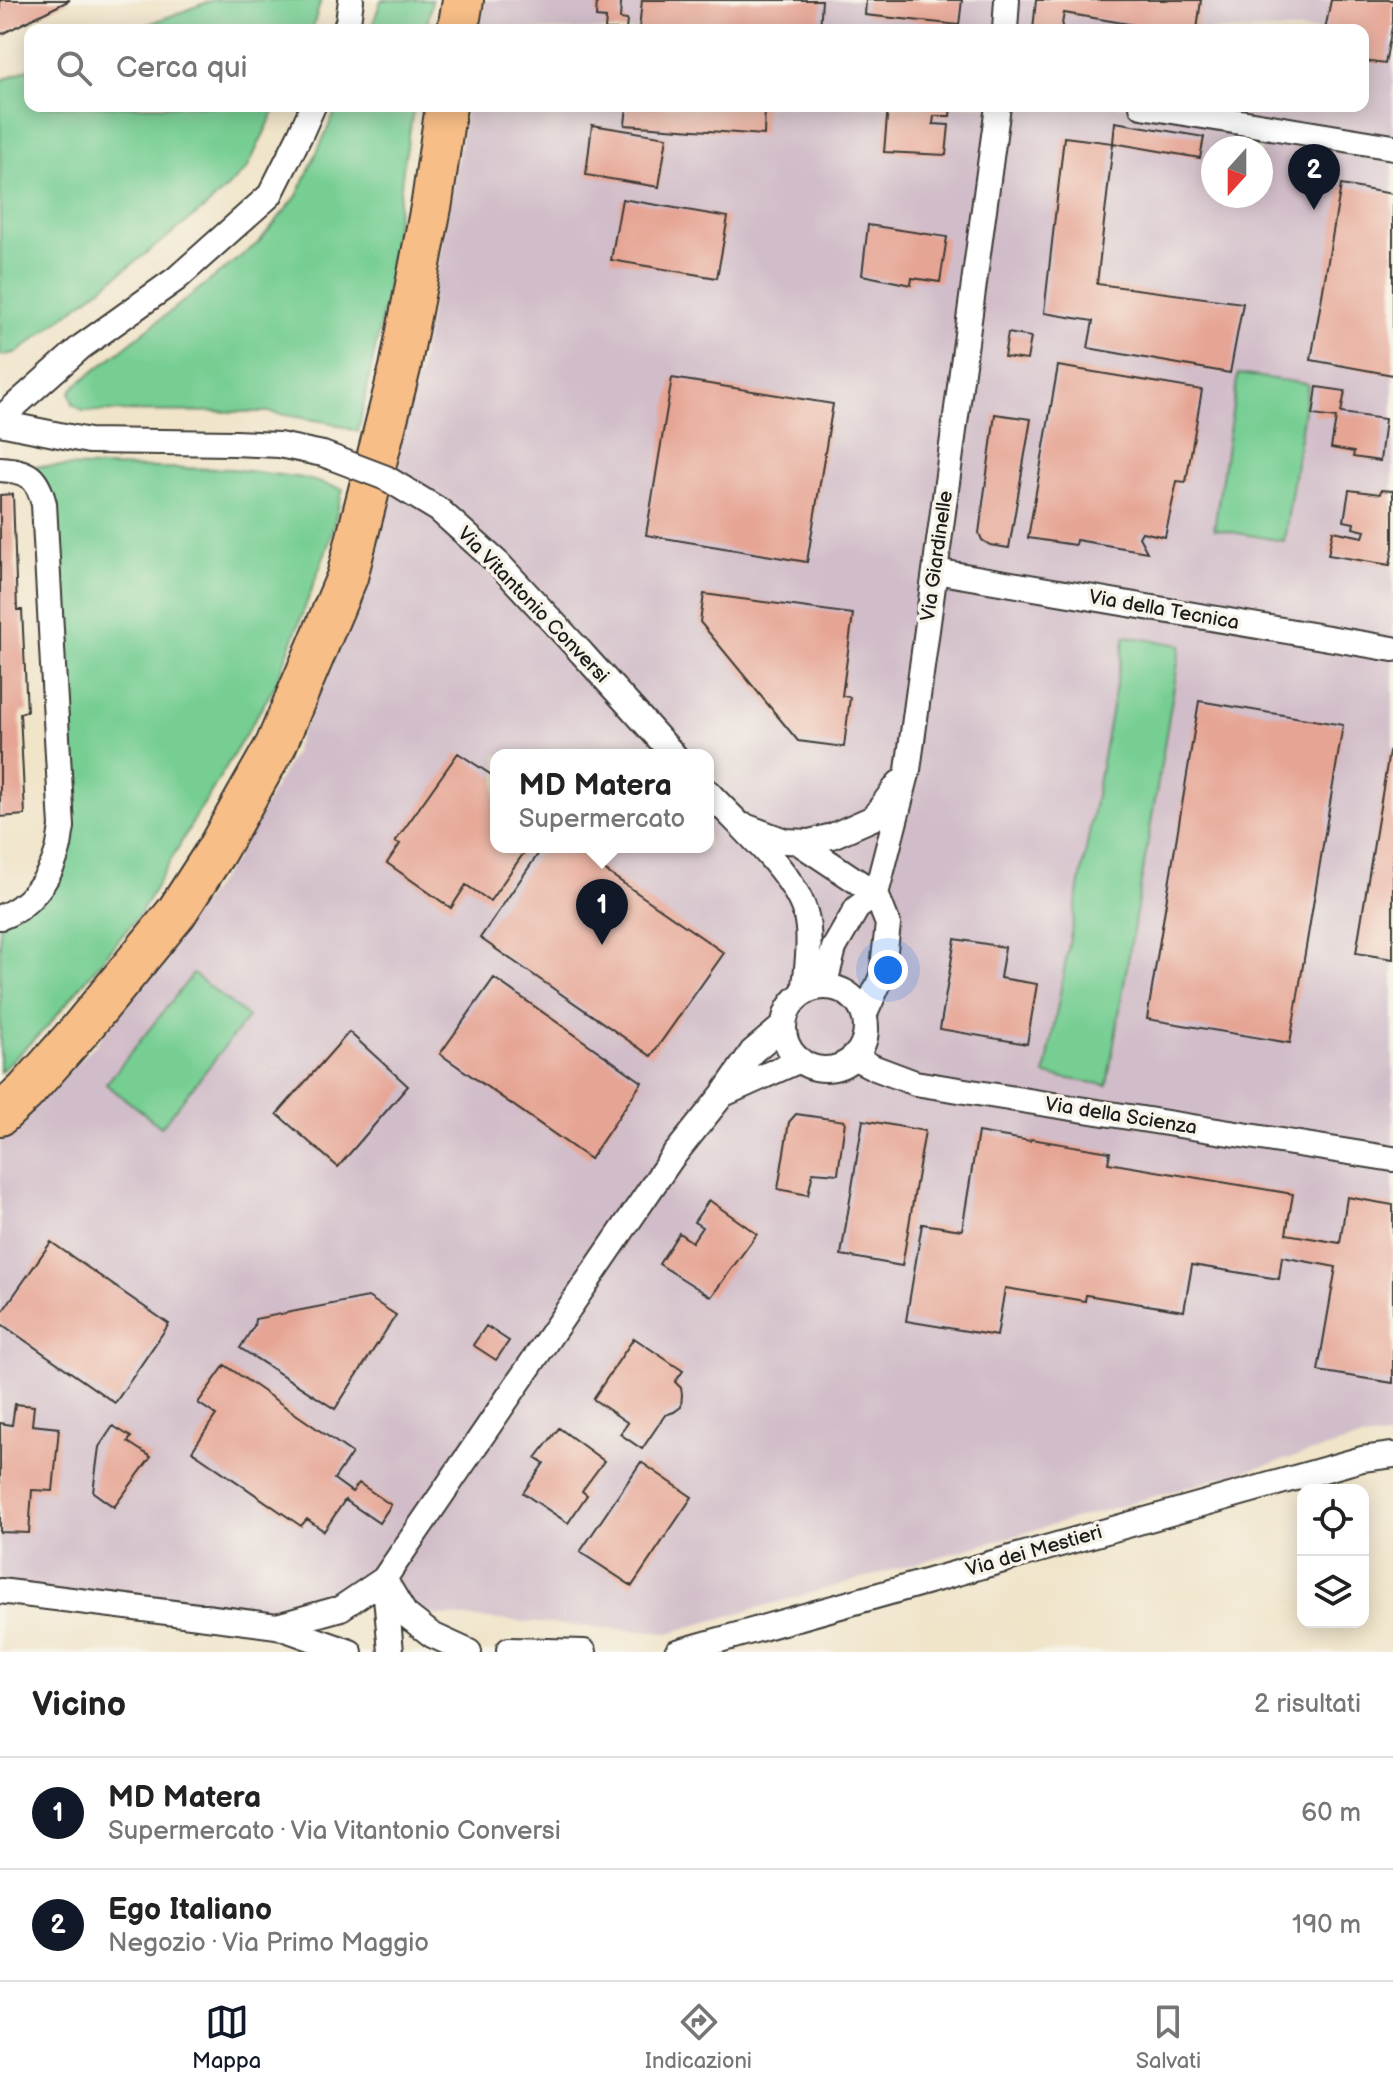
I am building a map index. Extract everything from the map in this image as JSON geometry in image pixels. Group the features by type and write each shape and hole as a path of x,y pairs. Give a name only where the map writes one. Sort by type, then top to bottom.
{"highway":[{"path":"459,24 463,0"},
{"path":"0,1115 25,1092 80,1030 176,913 216,851 276,745 347,577 400,368 432,202 445,112"}],"street":[{"path":"347,24 351,0"},
{"path":"1005,24 1007,0"},
{"path":"0,421 81,347 176,279 270,195 310,112"},
{"name":"Via Giardinelle","path":"814,990 857,908 876,894 908,770 997,112"},
{"path":"1179,112 1393,147"},
{"name":"Via Vitantonio Conversi","path":"0,421 89,441 279,445 323,454 386,478 439,510 499,564 669,749"},
{"path":"0,469 16,470 31,476 40,488 44,504 62,827 57,853 46,876 30,899 11,914 0,917"},
{"name":"Via della Tecnica","path":"935,571 1393,649"},
{"path":"735,822 785,841 809,842 832,836 873,818 908,770"},
{"path":"714,799 775,862 794,890 805,914 807,971 814,990"},
{"path":"798,842 876,894 888,924 882,976 864,1016"},
{"path":"837,989 849,995 864,1016 865,1036 860,1049 839,1066 825,1069 800,1060 786,1038 784,1025 794,1001 814,990 837,989"},
{"path":"277,1626 341,1608 384,1579 671,1159 752,1052 784,1025"},
{"name":"Via della Scienza","path":"853,1057 915,1083 1393,1159"},
{"path":"723,1094 800,1060"},
{"name":"Via dei Mestieri","path":"677,1652 1362,1459 1393,1455"},
{"path":"384,1579 405,1614 432,1635 468,1652 495,1647 511,1651 584,1652"},
{"path":"384,1579 391,1652"},
{"path":"0,1591 277,1626 350,1652"}],"shaded area":[{"path":"485,0 1393,0 1393,1437 1359,1439 668,1633 436,1615 338,1586 298,1614 0,1599 0,1138 96,1044 233,862 294,753 419,373 466,112 1369,112 1369,24 481,24"}],"green space":[{"path":"213,0 321,0 314,24 149,24"},
{"path":"381,0 432,0 427,24 373,24"},
{"path":"24,71 24,112 274,112 247,169 210,204 18,352 0,356 0,81"},
{"path":"335,112 413,112 388,287 358,432 332,423 268,412 83,411 73,404 70,392 75,386 258,243 297,196"},
{"path":"1238,374 1308,384 1284,541 1214,529"},
{"path":"36,466 231,469 303,478 343,489 328,546 276,684 140,914 48,1026 0,1072 0,926 63,856"},
{"path":"1125,636 1181,645 1107,1085 1045,1075"},
{"path":"193,974 248,1017 161,1127 106,1084"}],"building":[{"path":"0,0 70,0 0,35"},
{"path":"597,0 617,0 621,3 620,19 627,20 627,24 606,24 606,18 596,17"},
{"path":"642,0 822,0 820,24 640,24"},
{"path":"866,0 962,0 959,24 865,15"},
{"path":"1036,0 1201,0 1198,24 1129,24 1064,13 1062,24 1034,24"},
{"path":"1331,0 1393,0 1393,22 1385,64 1369,62 1369,24 1326,24"},
{"path":"626,112 765,112 764,135 625,125"},
{"path":"887,112 950,112 950,116 934,116 933,124 949,125 946,155 884,152"},
{"path":"1115,122 1201,136 1201,153 1200,158 1113,143"},
{"path":"592,125 667,137 659,187 586,175"},
{"path":"1064,137 1113,143 1097,284 1243,303 1230,373 1088,348 1093,321 1044,313"},
{"path":"1341,185 1393,194 1393,375 1311,360"},
{"path":"622,199 728,217 717,278 611,260"},
{"path":"868,225 947,237 940,282 912,278 911,285 862,275"},
{"path":"1008,333 1031,337 1027,360 1004,357"},
{"path":"1058,366 1202,390 1186,482 1177,481 1165,537 1142,532 1139,537 1147,552 1076,540 1075,545 1028,538"},
{"path":"672,378 833,404 807,562 646,535"},
{"path":"1317,387 1345,391 1341,413 1385,419 1380,461 1353,457 1354,452 1331,448 1336,418 1313,415"},
{"path":"995,414 1031,419 1009,548 990,545 982,540 979,533"},
{"path":"1349,490 1380,494 1381,490 1393,491 1390,565 1328,555 1333,531 1363,537 1365,531 1353,528 1354,523 1344,521"},
{"path":"13,494 17,610 22,610 27,711 20,713 25,815 0,817 0,495"},
{"path":"704,594 853,614 842,696 850,697 844,747 798,741 700,622"},
{"path":"1199,701 1343,725 1290,1043 1147,1019"},
{"path":"1389,752 1393,753 1393,959 1356,953"},
{"path":"458,753 490,774 490,853 524,853 490,901 466,885 451,908 387,863 400,844 395,842"},
{"path":"539,853 580,853 724,953 651,1056 480,938"},
{"path":"955,939 1005,947 1000,978 1037,984 1027,1044 940,1029"},
{"path":"494,978 642,1082 590,1159 440,1054"},
{"path":"349,1032 408,1086 338,1167 277,1114"},
{"path":"796,1114 845,1121 838,1174 813,1172 808,1195 778,1189 789,1122"},
{"path":"863,1120 925,1131 902,1266 841,1255"},
{"path":"978,1132 1110,1152 1108,1163 1293,1194 1286,1234 1340,1243 1347,1197 1393,1205 1393,1383 1318,1371 1336,1267 1282,1257 1279,1279 1192,1265 1184,1311 1086,1295 1085,1301 1005,1288 997,1336 906,1321 922,1224 962,1230"},
{"path":"709,1200 757,1234 711,1297 659,1264 679,1233 692,1242 702,1227 694,1222"},
{"path":"51,1242 169,1324 115,1403 0,1323 0,1315"},
{"path":"368,1297 396,1315 335,1409 240,1348 255,1319"},
{"path":"486,1326 509,1341 496,1360 473,1345"},
{"path":"634,1338 683,1371 675,1382 681,1388 681,1407 665,1415 642,1449 620,1434 628,1423 593,1399"},
{"path":"225,1365 352,1453 334,1479 352,1492 359,1483 391,1505 379,1523 345,1500 324,1531 307,1519 301,1526 192,1451 216,1415 198,1403"},
{"path":"15,1404 34,1406 32,1425 59,1428 53,1491 32,1490 29,1533 0,1532 0,1423 12,1425"},
{"path":"113,1426 131,1437 128,1442 151,1457 114,1507 93,1492 99,1447"},
{"path":"559,1428 604,1461 582,1491 587,1495 568,1523 523,1493 544,1463 536,1458"},
{"path":"641,1462 692,1497 632,1586 580,1552"}],"place":[{"name":"Ego Italiano","path":"1314,210"},
{"name":"MD Matera","path":"602,945"}]}
